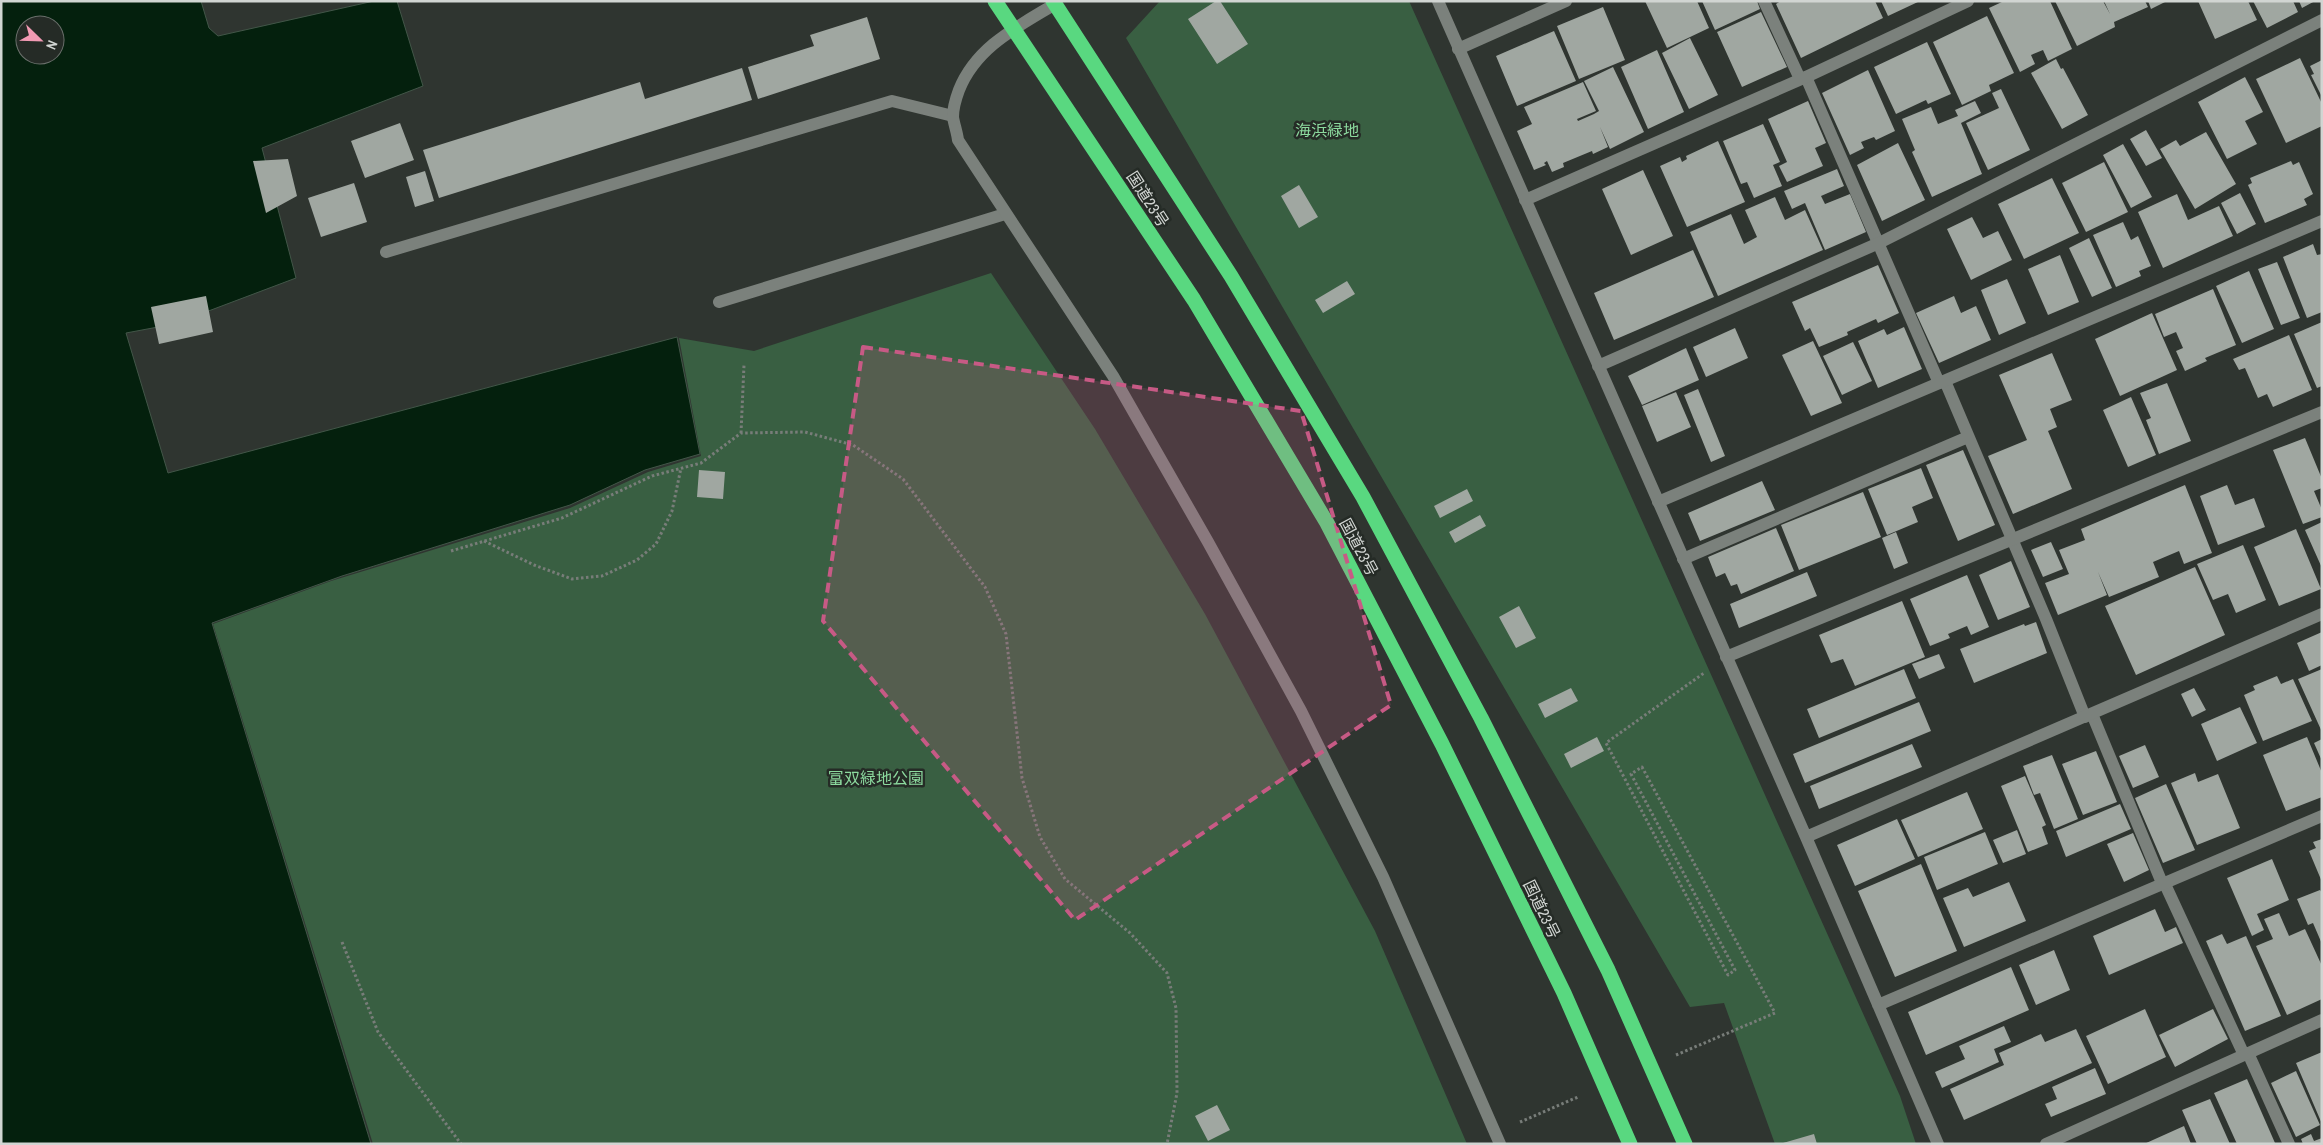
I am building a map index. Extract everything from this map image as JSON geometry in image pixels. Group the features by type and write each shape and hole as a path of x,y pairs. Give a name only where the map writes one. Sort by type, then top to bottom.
{"highway":[{"name":"国道23号","path":"995,1 1015,28 1194,300 1327,523 1442,744 1560,984 1630,1144"},
{"name":"国道23号","path":"1054,3 1232,276 1363,497 1481,718 1608,970 1685,1144"}],"street":[{"path":"1438,1 1806,836 1938,1144"},
{"path":"1458,49 1566,1"},
{"path":"1764,1 1803,78 1968,437 2088,715 2163,882 2289,1144"},
{"path":"1525,200 1803,78 1968,1"},
{"path":"1054,3 1015,28 980,55 965,76 957,96 953,116 958,140 1113,376 1208,542 1301,711 1383,877 1500,1144"},
{"path":"1598,366 1878,243 2322,20"},
{"path":"386,252 892,101 953,116"},
{"path":"719,302 1005,214"},
{"path":"1658,502 2322,221"},
{"path":"1726,657 2322,412"},
{"path":"1683,559 1968,437"},
{"path":"1806,836 2322,614"},
{"path":"1878,1005 2163,882 2322,816"},
{"path":"2046,1144 2322,1020"}],"path":[{"path":"741,433 744,365"},
{"path":"451,551 562,518 652,476 701,463 741,433 805,432 852,445 904,479 985,587 1006,634 1022,778 1040,838 1065,879 1130,933 1167,973 1176,1008 1177,1093 1167,1144"},
{"path":"484,541 534,565 572,579 602,576 637,560 656,544 672,511 681,468"},
{"path":"1667,1059 1775,1013 1642,767 1631,774 1736,970 1728,975 1606,743 1726,657"},
{"path":"342,942 378,1032 460,1144"},
{"path":"1514,1124 1586,1094"}],"highlighted area":[{"path":"863,347 1301,411 1391,705 1075,920 823,621"}],"green space":[{"name":"海浜緑地","path":"1160,1 1409,1 1900,1096 1916,1144 1775,1144 1724,1003 1690,1007 1126,38"},
{"name":"富双緑地公園","path":"991,273 1095,429 1205,614 1375,931 1467,1144 373,1144 213,624 331,581 570,508 648,472 701,456 679,338 754,351"}],"shaded area":[{"path":"1,1 201,1 209,28 218,36 374,1 397,1 423,86 262,148 296,278 174,324 126,333 168,473 677,337 700,454 645,470 570,505 342,576 212,623 371,1144 1,1144"}],"building":[{"path":"1216,1 1220,1 1248,44 1217,64 1188,19"},
{"path":"1645,1 1697,1 1709,28 1667,48"},
{"path":"1702,1 1757,1 1760,9 1715,30"},
{"path":"1781,1 1875,1 1883,18 1801,58 1776,4"},
{"path":"1881,1 1920,1 1888,16"},
{"path":"2004,1 2050,1 2072,49 2048,61 2043,50 2031,55 2035,64 2020,72 1989,8"},
{"path":"2055,1 2103,1 2110,14 2104,1 2145,1 2148,7 2114,22 2115,27 2077,46"},
{"path":"2148,1 2167,1 2151,9"},
{"path":"2198,1 2248,1 2257,20 2215,39"},
{"path":"2253,1 2293,1 2298,12 2267,28"},
{"path":"2299,1 2315,1 2302,8"},
{"path":"1603,7 1625,60 1579,79 1557,26"},
{"path":"1761,12 1787,67 1742,87 1717,32"},
{"path":"1987,16 2014,73 1989,85 1991,91 1962,105 1933,42"},
{"path":"867,17 880,59 758,99 748,67 814,46 810,35"},
{"path":"1554,31 1576,81 1517,106 1496,56"},
{"path":"1690,38 1718,95 1689,109 1662,53"},
{"path":"1927,42 1951,94 1928,104 1926,100 1896,114 1874,67"},
{"path":"1657,50 1684,112 1648,129 1621,67"},
{"path":"2300,58 2322,104 2322,126 2286,143 2256,79"},
{"path":"2056,59 2061,69 2063,68 2088,115 2062,129 2031,73"},
{"path":"2322,60 2322,97 2311,75 2314,74 2310,66"},
{"path":"1613,67 1644,132 1610,149 1600,127 1608,147 1593,154 1592,151 1563,163 1564,167 1552,172 1547,161 1544,163 1546,165 1534,170 1517,131 1532,124 1524,107 1583,82 1596,111 1577,119 1578,121 1594,114 1599,111 1584,81"},
{"path":"742,68 752,100 439,198 423,150 640,82 645,99"},
{"path":"1868,70 1895,131 1876,140 1874,137 1861,142 1864,148 1850,155 1822,93"},
{"path":"2245,77 2263,112 2245,121 2257,144 2227,159 2198,102"},
{"path":"2001,89 2030,150 1988,170 1966,123 1999,108 1992,93"},
{"path":"1808,101 1826,143 1815,148 1823,166 1787,182 1779,166 1787,162 1768,119"},
{"path":"1975,101 1981,113 1961,123 1982,174 1932,197 1912,152 1915,150 1902,119 1931,107 1938,124 1958,116 1955,110"},
{"path":"400,123 414,160 365,178 351,141"},
{"path":"1763,124 1780,162 1773,165 1782,186 1754,198 1747,182 1741,184 1723,141"},
{"path":"2146,130 2162,158 2146,166 2130,139"},
{"path":"2206,132 2236,184 2195,209 2160,149 2176,140 2180,146"},
{"path":"1718,141 1745,202 1687,227 1660,166 1680,157 1682,162 1687,159 1686,156"},
{"path":"1898,143 1925,200 1882,221 1857,165"},
{"path":"2123,144 2152,197 2131,208 2103,155"},
{"path":"288,159 297,196 266,213 253,161"},
{"path":"2291,161 2293,165 2299,162 2313,194 2304,199 2307,205 2265,223 2248,185 2252,183 2250,178"},
{"path":"2104,162 2128,212 2086,232 2062,183"},
{"path":"1837,169 1844,186 1821,196 1825,204 1850,194 1866,232 1825,250 1805,203 1792,209 1784,191"},
{"path":"1643,170 1673,236 1631,255 1602,189"},
{"path":"425,171 434,201 415,207 406,177"},
{"path":"2052,178 2079,233 2024,259 1998,204"},
{"path":"354,183 367,222 321,237 308,198"},
{"path":"1299,185 1318,217 1299,228 1281,196"},
{"path":"2240,193 2256,224 2237,234 2221,203"},
{"path":"2177,194 2188,220 2219,206 2233,236 2163,268 2138,212"},
{"path":"1775,197 1785,220 1805,210 1823,250 1718,296 1690,232 1731,214 1744,244 1757,237 1745,210"},
{"path":"1972,217 1983,238 1998,231 2012,260 1971,280 1947,229"},
{"path":"2123,222 2131,240 2138,236 2151,266 2139,271 2141,276 2116,287 2093,235"},
{"path":"2089,238 2112,288 2092,297 2069,248"},
{"path":"2313,244 2317,255 2322,254 2322,312 2307,318 2283,257"},
{"path":"1693,250 1714,297 1614,340 1594,293"},
{"path":"2060,255 2079,302 2048,315 2028,269"},
{"path":"2277,262 2300,318 2281,325 2258,269"},
{"path":"1878,265 1899,313 1878,323 1876,319 1847,332 1848,335 1819,347 1810,328 1805,331 1792,302"},
{"path":"2249,271 2274,329 2242,343 2216,286"},
{"path":"2007,279 2026,323 1999,335 1981,290"},
{"path":"1347,281 1355,294 1323,313 1315,300"},
{"path":"2213,289 2236,345 2205,358 2207,361 2185,371 2176,351 2183,348 2176,332 2164,337 2155,314"},
{"path":"206,296 213,332 159,344 151,307"},
{"path":"1954,296 1961,313 1976,306 1991,340 1939,363 1916,313"},
{"path":"2152,313 2177,370 2120,396 2095,339"},
{"path":"2322,322 2322,386 2317,388 2294,334"},
{"path":"1904,327 1922,369 1878,388 1858,341 1884,329 1887,335"},
{"path":"1735,328 1748,358 1706,377 1693,347"},
{"path":"2289,335 2312,390 2273,407 2267,394 2258,398 2245,368 2239,370 2233,359"},
{"path":"1813,341 1842,403 1811,416 1782,355"},
{"path":"1853,342 1872,381 1842,395 1823,356"},
{"path":"1686,348 1699,380 1642,405 1628,376"},
{"path":"2052,353 2072,400 2050,409 2057,427 2048,431 2072,489 2013,514 1988,456 2027,440 1999,375"},
{"path":"2167,383 2191,441 2159,454 2146,420 2151,418 2140,393"},
{"path":"1698,389 1725,456 1711,462 1684,395"},
{"path":"1676,392 1691,427 1657,442 1642,406"},
{"path":"2131,397 2156,455 2128,467 2103,410"},
{"path":"2305,438 2322,479 2322,488 2314,491 2322,510 2322,517 2303,524 2273,450"},
{"path":"1963,450 1995,525 1958,541 1926,465"},
{"path":"1921,468 1933,498 1912,507 1918,522 1887,535 1868,489"},
{"path":"699,470 725,472 723,499 697,497"},
{"path":"1762,481 1775,510 1700,541 1688,513"},
{"path":"2185,485 2212,553 2184,564 2179,551 2153,562 2159,577 2109,597 2098,572 2107,595 2058,615 2045,583 2069,574 2059,550 2085,540 2081,529"},
{"path":"2227,485 2235,505 2254,498 2265,527 2218,545 2200,496"},
{"path":"1467,489 1473,501 1440,518 1434,506"},
{"path":"1863,492 1881,537 1799,570 1781,525"},
{"path":"1480,515 1486,526 1455,543 1449,532"},
{"path":"2322,522 2322,568 2305,530"},
{"path":"1776,528 1794,571 1741,594 1737,584 1731,586 1725,573 1716,577 1708,557"},
{"path":"2296,529 2321,589 2279,606 2254,547"},
{"path":"1896,532 1908,563 1894,569 1882,538"},
{"path":"2051,542 2063,569 2043,577 2031,550"},
{"path":"2243,545 2266,600 2236,613 2228,594 2213,600 2197,564"},
{"path":"2011,561 2030,607 1998,620 1979,575"},
{"path":"2195,567 2225,635 2136,675 2105,606"},
{"path":"1807,572 1817,596 1739,628 1730,604"},
{"path":"1967,575 1989,627 1971,635 1967,626 1948,634 1950,638 1930,646 1910,599"},
{"path":"1902,601 1925,657 1855,686 1843,659 1831,663 1819,635"},
{"path":"1519,606 1536,638 1516,648 1499,617"},
{"path":"2036,622 2047,653 1974,683 1960,649 2024,624 2025,626"},
{"path":"2322,632 2322,665 2309,671 2297,643"},
{"path":"1939,654 1945,668 1919,679 1912,664"},
{"path":"1904,669 1916,698 1819,738 1807,709"},
{"path":"2322,669 2322,732 2298,679"},
{"path":"2277,676 2281,684 2293,679 2312,721 2263,741 2244,695 2255,690 2253,686"},
{"path":"1571,688 1578,701 1545,718 1538,704"},
{"path":"2194,688 2206,710 2192,717 2181,694"},
{"path":"1919,702 1931,731 1805,783 1793,754"},
{"path":"2240,707 2257,743 2217,761 2201,724"},
{"path":"1597,737 1604,751 1571,768 1564,754"},
{"path":"2307,737 2322,773 2322,797 2286,811 2263,755"},
{"path":"2322,739 2322,761 2314,743"},
{"path":"1912,744 1922,767 1819,809 1810,786"},
{"path":"2145,745 2159,777 2133,788 2119,756"},
{"path":"2096,751 2117,802 2083,815 2062,764"},
{"path":"2052,755 2078,819 2054,829 2040,793 2034,795 2023,766"},
{"path":"2195,773 2198,782 2218,774 2240,828 2197,845 2171,783"},
{"path":"2025,776 2046,825 2042,827 2048,844 2028,852 2001,786"},
{"path":"2166,784 2195,850 2163,863 2135,798"},
{"path":"1967,792 1983,829 1918,857 1901,820"},
{"path":"2120,804 2131,829 2066,857 2056,831"},
{"path":"1897,819 1915,859 1855,886 1837,845"},
{"path":"2017,830 2026,854 2003,863 1993,840"},
{"path":"1985,832 1998,864 1937,890 1924,857"},
{"path":"2133,833 2149,870 2124,882 2107,844"},
{"path":"2322,839 2322,882 2309,851 2316,848 2313,842"},
{"path":"2272,859 2289,900 2257,914 2264,930 2252,936 2227,878"},
{"path":"1921,864 1957,951 1895,977 1858,891"},
{"path":"2009,882 2026,921 1964,947 1943,898 1968,888 1973,897"},
{"path":"2320,890 2322,893 2322,944 2313,923 2308,925 2297,899"},
{"path":"2155,909 2165,932 2176,927 2183,943 2109,975 2093,936"},
{"path":"2279,913 2289,936 2305,929 2322,966 2322,999 2287,1015 2256,946 2273,939 2264,919"},
{"path":"2222,934 2227,944 2246,936 2281,1016 2245,1031 2206,941"},
{"path":"2054,950 2070,990 2036,1005 2019,965"},
{"path":"2011,967 2029,1010 1926,1055 1908,1012"},
{"path":"2145,1009 2166,1057 2108,1084 2086,1036"},
{"path":"2213,1009 2228,1039 2175,1067 2159,1035"},
{"path":"2004,1026 2011,1042 1994,1049 1999,1062 1942,1088 1935,1072 1965,1059 1959,1046"},
{"path":"2076,1029 2092,1063 1964,1120 1950,1089 2004,1065 1999,1053 2041,1034 2045,1042"},
{"path":"2322,1052 2322,1124 2296,1063"},
{"path":"2095,1068 2106,1094 2051,1117 2045,1104 2057,1099 2052,1087"},
{"path":"2296,1071 2320,1125 2296,1137 2271,1083"},
{"path":"2247,1079 2274,1144 2237,1144 2214,1093"},
{"path":"2210,1099 2230,1144 2197,1144 2182,1110"},
{"path":"1217,1105 1230,1130 1208,1141 1195,1116"},
{"path":"2184,1126 2191,1144 2144,1144"},
{"path":"1814,1134 1817,1144 1783,1144 1783,1143"},
{"path":"2311,1134 2314,1141 2322,1138 2322,1144 2303,1144 2301,1139"}]}
